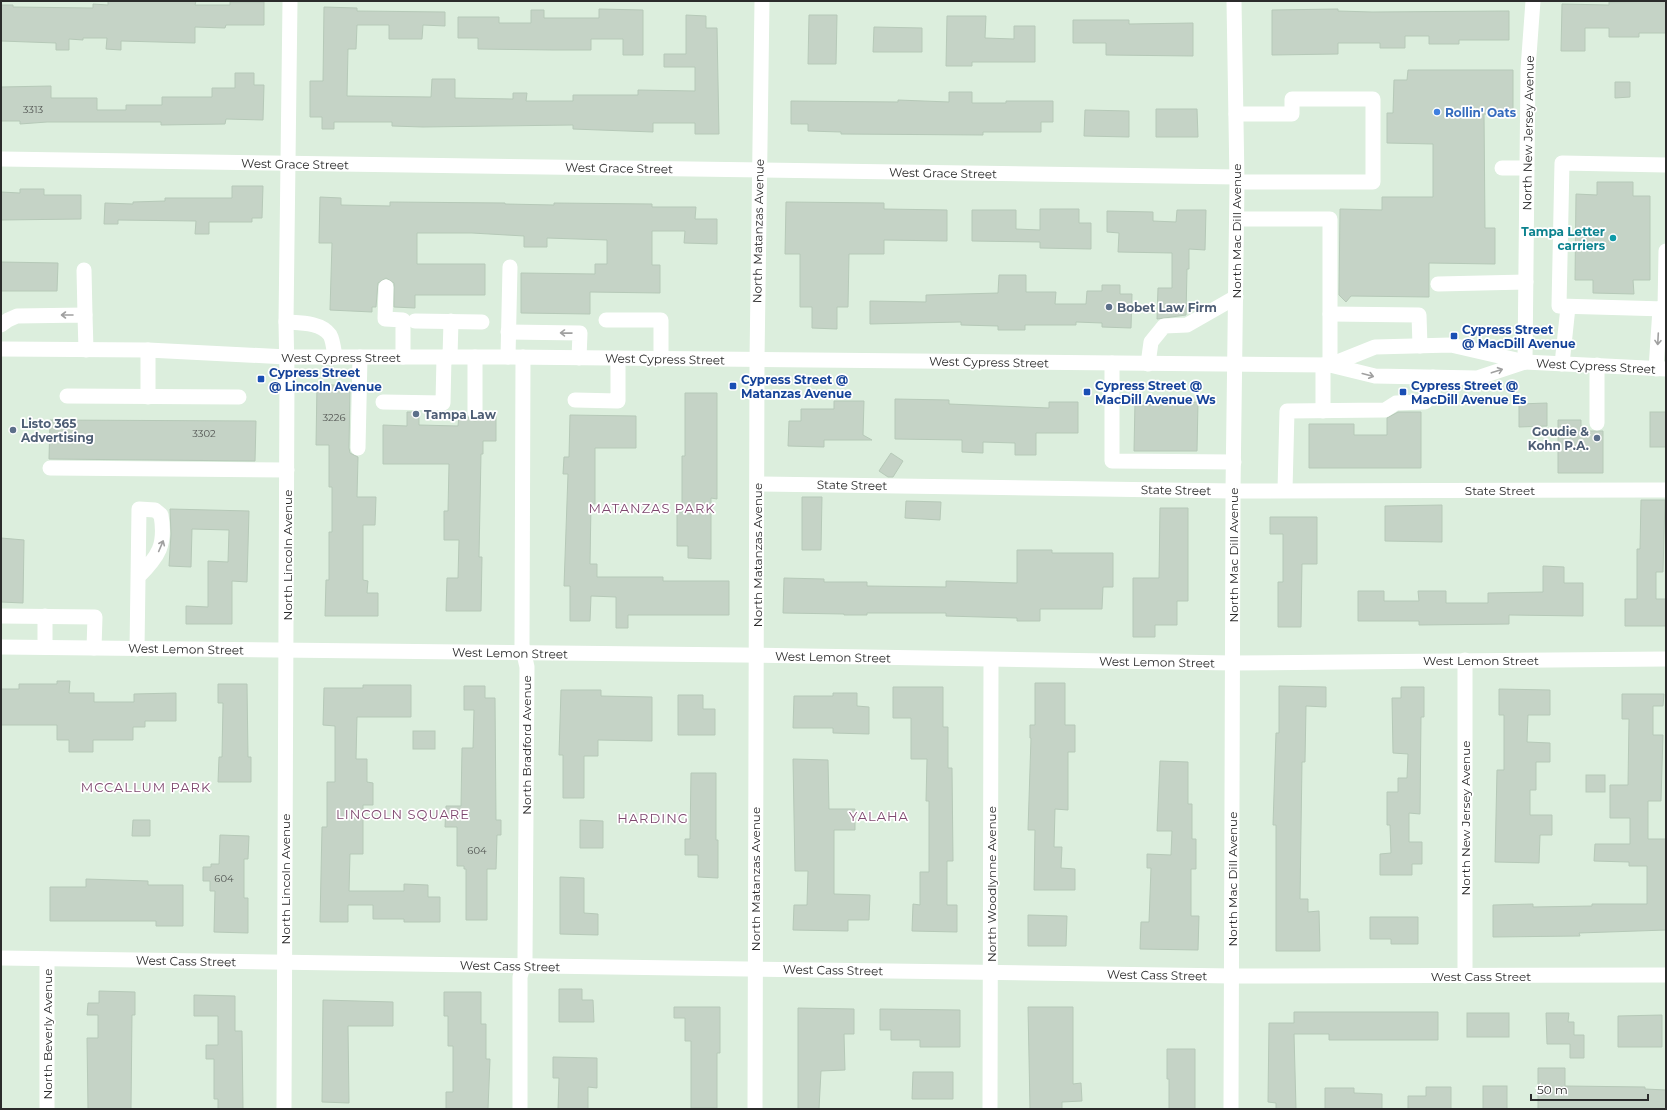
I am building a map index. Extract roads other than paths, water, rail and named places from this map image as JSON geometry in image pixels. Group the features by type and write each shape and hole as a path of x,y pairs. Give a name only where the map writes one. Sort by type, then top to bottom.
{"street":[{"name":"North Lincoln Avenue","path":"284,1109 287,470 286,322 290,1"},
{"name":"North Matanzas Avenue","path":"755,1109 758,484 757,360 762,1"},
{"name":"North Mac Dill Avenue","path":"1231,1109 1233,491 1237,219 1234,1"},
{"name":"North New Jersey Avenue","path":"1525,362 1528,69 1533,1"},
{"name":"West Grace Street","path":"1,160 759,170 1373,182 1374,99 1292,99 1292,114 1236,114"},
{"path":"1666,165 1562,162 1559,306 1665,309 1666,251"},
{"path":"1502,168 1527,168"},
{"path":"1237,219 1330,219 1330,314 1323,411"},
{"path":"508,357 510,267"},
{"path":"84,270 86,350"},
{"path":"1438,284 1526,282"},
{"path":"386,288 385,319 403,320 403,357"},
{"path":"1148,364 1151,342 1164,326 1187,325 1236,297"},
{"path":"1562,364 1568,307"},
{"path":"1660,309 1661,369"},
{"path":"1330,314 1419,315 1420,346"},
{"path":"1,325 17,316 85,315"},
{"path":"606,320 661,320 661,359"},
{"path":"415,321 482,322"},
{"path":"383,402 443,403 451,321"},
{"path":"286,322 303,323 320,328 330,335 335,356"},
{"path":"508,332 580,333 579,358"},
{"name":"West Cypress Street","path":"1327,365 1375,347 1451,345 1525,362 1661,369"},
{"name":"West Cypress Street","path":"1,349 148,350 287,357 523,357 1327,365 1375,376 1477,378 1525,362"},
{"path":"148,350 148,397"},
{"path":"358,448 360,357"},
{"path":"475,357 475,412"},
{"name":"North Bradford Avenue","path":"520,1109 520,977 525,959 527,661 522,645 523,357"},
{"path":"575,400 618,401 618,358"},
{"path":"1112,363 1112,461 1234,462"},
{"path":"1597,365 1597,423"},
{"path":"1285,490 1287,411 1385,410 1396,403 1425,402 1433,394 1433,377"},
{"path":"67,396 239,397"},
{"path":"50,468 287,470"},
{"name":"State Street","path":"758,484 1233,491 1666,490"},
{"path":"137,648 138,577 139,509 155,510 161,515 163,540 154,561 138,577"},
{"path":"1,616 95,617 94,648"},
{"path":"45,616 45,647"},
{"name":"West Lemon Street","path":"1,646 1233,663 1465,660 1666,660"},
{"name":"North Woodlynne Avenue","path":"990,1109 992,660"},
{"name":"North New Jersey Avenue","path":"1465,660 1465,976"},
{"name":"West Cass Street","path":"1,958 523,967 755,968 1232,976 1666,975"},
{"name":"North Beverly Avenue","path":"47,959 47,1109"}],"place":[{"name":"Rollin' Oats","path":"1437,112"},
{"name":"Tampa Letter carriers","path":"1613,238"},
{"name":"Bobet Law Firm","path":"1109,307"},
{"name":"Cypress Street @ MacDill Avenue","path":"1454,336"},
{"name":"Cypress Street @ Lincoln Avenue","path":"261,379"},
{"name":"Cypress Street @ Matanzas Avenue","path":"733,386"},
{"name":"Cypress Street @ MacDill Avenue Ws","path":"1087,392"},
{"name":"Cypress Street @ MacDill Avenue Es","path":"1403,392"},
{"name":"Tampa Law","path":"416,414"},
{"name":"Listo 365 Advertising","path":"13,430"},
{"name":"Goudie & Kohn P.A.","path":"1597,438"}],"district":[{"name":"MATANZAS PARK","path":"652,508"},
{"name":"MCCALLUM PARK","path":"146,787"},
{"name":"LINCOLN SQUARE","path":"403,814"},
{"name":"YALAHA","path":"879,816"},
{"name":"HARDING","path":"653,818"}]}
